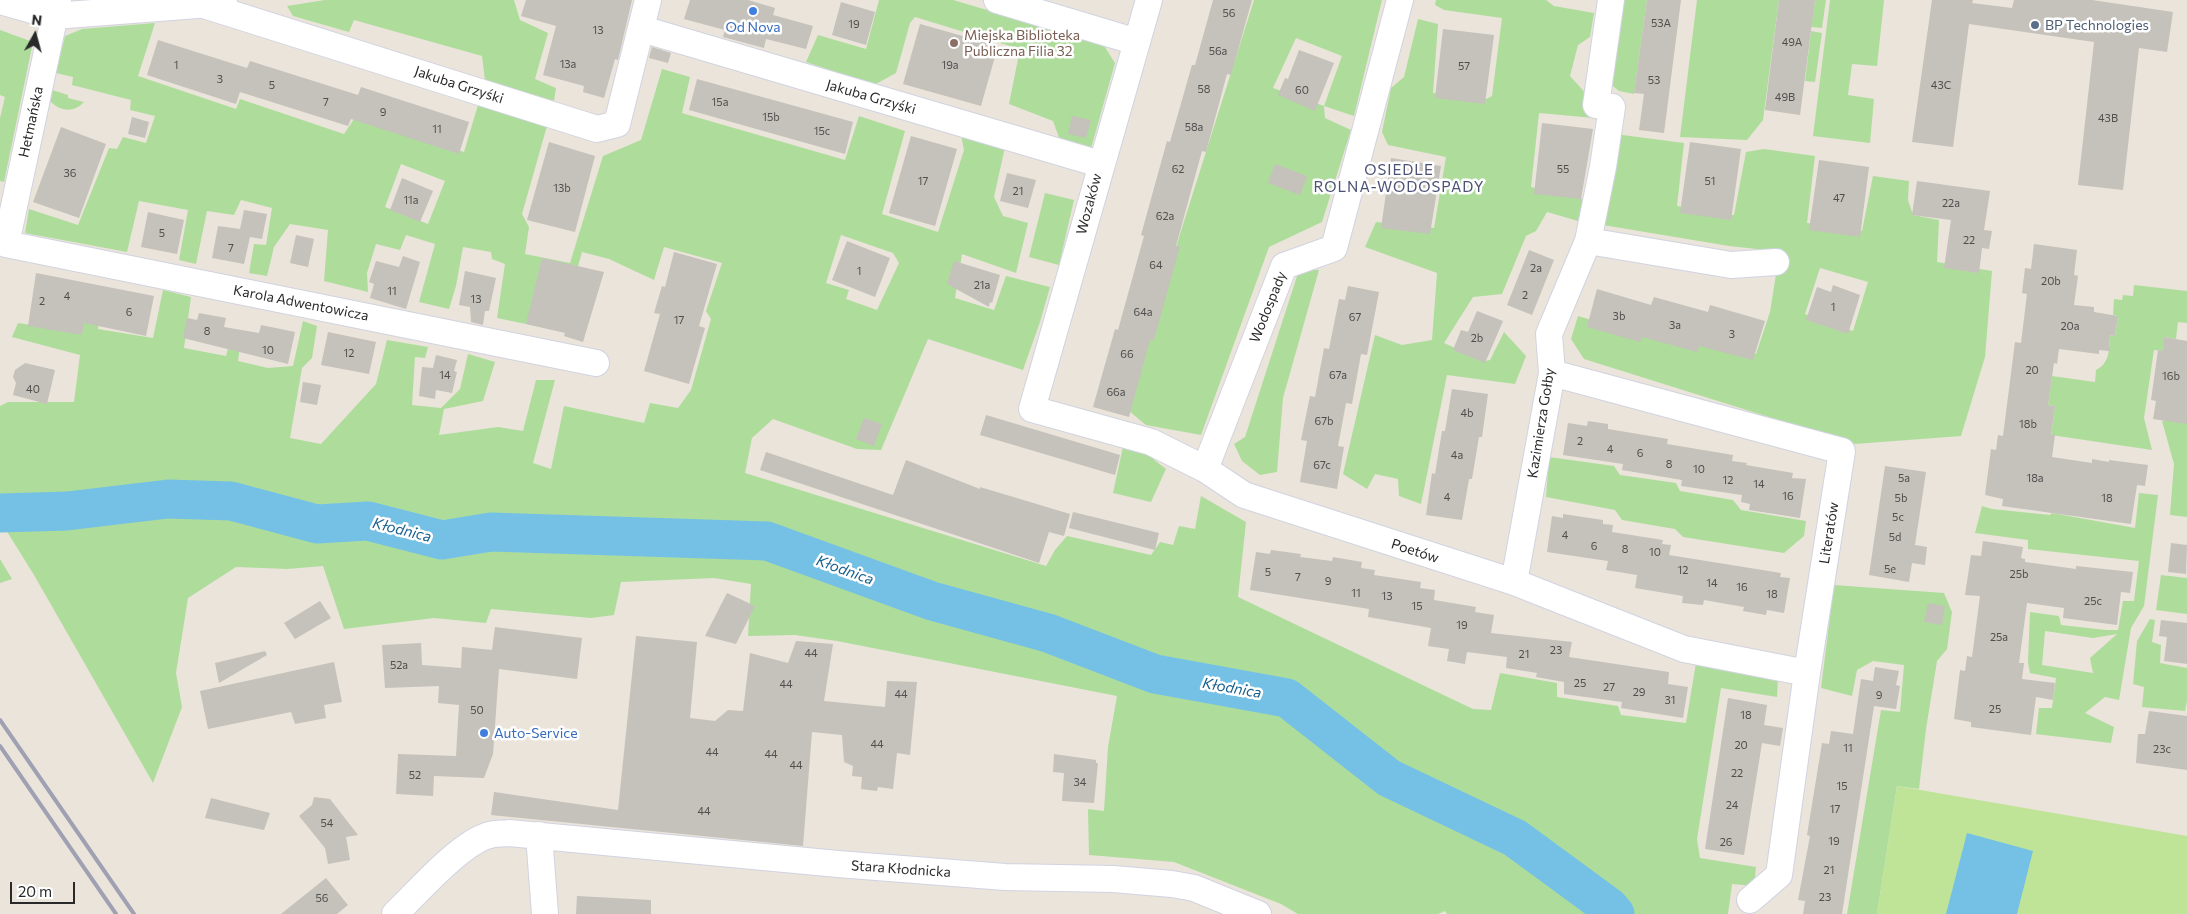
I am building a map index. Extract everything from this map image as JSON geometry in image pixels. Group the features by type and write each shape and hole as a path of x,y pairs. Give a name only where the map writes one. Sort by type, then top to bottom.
{"street":[{"name":"Jakuba Grzyśki","path":"0,1 55,8 207,6 242,0"},
{"name":"Jakuba Grzyśki","path":"207,6 597,129 617,124 648,0"},
{"path":"997,0 1137,42"},
{"name":"Wozaków","path":"1032,409 1100,164 1149,0"},
{"name":"Wodospady","path":"1205,469 1284,266 1334,248 1400,0"},
{"name":"Kazimierza Gołby","path":"1514,582 1552,373 1549,334 1588,241 1603,167 1612,107 1596,105 1611,0"},
{"name":"Hetmańska","path":"6,244 55,8"},
{"name":"Jakuba Grzyśki","path":"642,29 1100,164"},
{"path":"1588,241 1731,265 1776,262"},
{"name":"Karola Adwentowicza","path":"6,244 596,363"},
{"name":"Literatów","path":"1552,373 1842,452 1807,673 1779,875 1750,900"},
{"name":"Poetów","path":"1032,409 1151,442 1205,469 1244,495 1514,582 1684,650 1807,673"},
{"name":"Stara Kłodnicka","path":"395,914 434,875 465,848 488,835 539,835 838,864 1005,877 1113,878 1172,884 1194,888 1258,914"},
{"path":"539,835 545,914"}],"green space":[{"path":"325,0 514,0 520,20 548,33 535,79 556,88 554,101 485,80 482,56 354,20 349,32 293,16 287,6"},
{"path":"879,0 953,0 1103,44 1115,63 1090,152 1061,143 1053,121 1009,104 1020,49 915,17 910,23 896,73 874,85 806,62 818,35 866,49"},
{"path":"1254,0 1382,0 1354,116 1324,106 1325,118 1351,130 1322,222 1269,247 1201,435 1146,425 1129,411 1180,234","holes":["1296,38 1342,56 1324,106 1273,88"]},
{"path":"1436,0 1546,0 1554,6 1594,13 1590,37 1578,45 1570,76 1590,98 1594,118 1539,113 1531,187 1583,199 1578,221 1547,212 1536,231 1526,236 1502,294 1473,297 1444,343 1485,361 1490,360 1504,332 1526,356 1515,384 1447,375 1421,504 1399,496 1398,479 1375,474 1367,489 1343,474 1375,335 1402,345 1432,340 1437,273 1365,247 1376,222 1434,228 1446,157 1388,145 1382,132 1391,88 1404,77 1418,19 1438,24 1433,93 1486,99 1492,96 1502,18 1444,10 1435,5"},
{"path":"1617,0 1647,0 1634,94 1619,91 1608,82"},
{"path":"1697,0 1779,0 1763,120 1747,140 1680,137"},
{"path":"1815,0 1826,0 1822,28 1811,27"},
{"path":"1830,0 1884,0 1877,66 1852,64 1848,95 1874,99 1870,143 1813,136"},
{"path":"155,23 138,76 236,109 240,99 344,134 354,119 464,152 478,105 547,126 522,214 529,227 525,254 570,263 603,156 641,140 662,69 690,77 682,113 845,160 859,116 905,131 882,214 938,232 964,150 961,135 1005,147 994,197 1003,216 1028,223 1016,273 962,254 955,298 994,310 1006,276 1050,287 1023,370 928,339 881,450 857,449 773,419 752,438 745,473 1046,566 1055,550 1067,536 1151,555 1160,542 1173,545 1179,526 1195,529 1201,496 1246,522 1238,597 1473,709 1491,710 1500,673 1557,683 1557,697 1618,706 1621,715 1686,723 1696,663 1778,676 1777,697 1721,688 1697,839 1700,858 1756,867 1754,886 1732,884 1728,914 1447,914 1445,911 1438,914 1298,914 1281,904 1174,862 1089,855 1088,809 1104,811 1108,747 1117,696 837,641 795,635 748,636 751,584 714,578 621,582 614,615 591,618 491,609 486,623 434,618 344,629 323,566 287,569 236,567 188,598 176,673 182,707 153,783 0,517 0,406 8,402 74,402 80,355 12,337 18,323 78,332 102,287 98,329 153,338 163,290 191,297 184,348 226,356 230,341 241,340 238,361 268,368 293,366 303,321 317,326 312,358 302,368 290,438 321,444 376,384 387,340 428,347 425,358 415,357 412,405 441,408 460,389 468,354 495,362 483,401 444,409 439,435 498,427 523,431 536,380 555,380 533,463 551,469 564,406 644,423 650,403 678,408 691,390 711,319 706,311 722,263 664,247 654,280 609,259 582,252 560,331 497,318 505,264 492,259 491,252 463,247 456,286 449,309 419,302 435,244 406,235 400,250 376,244 367,273 368,292 324,281 328,230 290,224 274,247 267,276 249,273 254,244 266,245 272,208 241,200 234,215 207,211 196,264 179,260 188,210 139,201 127,252 25,233 29,209 78,225 109,148 117,149 123,137 146,143 155,116 130,110 131,100 72,85 73,77 56,73 65,36 82,29","holes":["401,164 445,181 428,224 385,207","841,235 893,253 899,263 877,310 846,299 849,290 826,283"]},
{"path":"0,30 33,42 4,182 0,181 0,118 5,97 0,95"},
{"path":"1811,31 1822,33 1815,82 1805,81"},
{"path":"52,90 68,95 68,98 84,102 71,110 62,109 49,100"},
{"path":"1615,134 1684,143 1677,206 1734,215 1746,152 1764,149 1815,156 1807,223 1862,231 1873,176 1909,181 1908,200 1913,215 1939,220 1937,262 1992,271 1985,357 1961,436 1855,444 1584,359 1571,339 1578,316 1642,335 1705,341 1756,354 1770,312 1777,268 1784,252 1729,246 1603,225","holes":["1820,268 1868,282 1853,331 1805,314"]},
{"path":"1045,193 1074,200 1059,265 1029,257"},
{"path":"1299,270 1319,270 1283,398 1277,472 1260,475 1242,461 1234,444 1245,437"},
{"path":"2134,285 2187,291 2187,323 2178,322 2176,339 2165,337 2163,351 2154,350 2144,418 2152,450 2051,435 2055,406 2048,405 2052,376 2095,382 2096,370 2104,364 2108,356 2110,335 2115,336 2118,316 2113,315 2114,299 2122,300 2123,295 2133,296"},
{"path":"2162,421 2187,421 2187,517 2170,515 2174,464"},
{"path":"1124,442 1149,446 1153,459 1166,469 1151,502 1113,493"},
{"path":"1549,457 1614,466 1620,475 1676,483 1680,491 1733,500 1741,510 1806,521 1804,536 1784,553 1683,537 1675,529 1622,520 1615,510 1546,497"},
{"path":"2139,493 2158,495 2144,606 2131,628 2119,700 2105,697 2085,713 2114,727 2111,743 2036,734 2039,708 2052,708 2056,678 2030,673 2028,663 2030,612 2059,616 2061,625 2118,630 2123,601 2134,601 2139,561 2028,549 2028,540 1975,533 1982,506 1992,509 2050,515 2052,513 2135,528","holes":["2045,631 2093,638 2117,634 2090,658 2093,673 2042,665"]},
{"path":"0,559 12,579 0,583"},
{"path":"2161,575 2187,578 2187,614 2156,610"},
{"path":"1834,585 1944,593 1952,612 1947,649 1937,661 1919,789 1897,786 1877,914 1847,914 1881,710 1900,712 1904,665 1873,661 1857,670 1852,696 1821,688"},
{"path":"2150,619 2155,620 2152,642 2161,645 2160,663 2187,668 2187,701 2185,711 2142,707 2144,687 2133,684 2137,641"},
{"path":"1897,786 2187,836 2187,914 1877,914"}],"water":[{"path":"1967,833 2033,851 2017,914 1946,914"}],"building":[{"path":"526,0 632,0 618,60 615,59 604,98 583,92 584,86 543,75 556,26 521,16"},
{"path":"690,0 748,0 775,8 773,15 813,26 806,49 766,39 764,48 723,37 725,30 684,19"},
{"path":"1213,0 1252,0 1231,75 1227,74 1206,152 1202,151 1176,246 1180,246 1154,340 1150,340 1129,417 1093,407 1115,329 1118,330 1144,236 1141,235 1167,141 1170,142 1192,65 1195,65"},
{"path":"1647,0 1681,0 1664,133 1639,130 1644,94 1634,93"},
{"path":"1779,0 1815,0 1800,115 1765,110"},
{"path":"1932,0 1973,0 1972,3 2012,8 2014,0 2092,0 2173,12 2167,52 2139,48 2123,190 2078,185 2094,42 1969,24 1953,147 1912,142"},
{"path":"841,2 875,12 866,45 832,35"},
{"path":"920,24 998,46 981,106 903,84"},
{"path":"1443,29 1494,35 1485,104 1435,98"},
{"path":"158,40 247,68 250,61 358,95 361,87 469,122 459,154 351,119 348,126 240,92 236,104 147,75"},
{"path":"652,47 671,53 668,63 649,58"},
{"path":"1299,50 1334,63 1315,111 1278,95 1285,78 1288,79"},
{"path":"697,79 853,122 845,154 689,110"},
{"path":"1072,116 1091,120 1086,138 1068,134"},
{"path":"132,117 149,122 145,138 128,134"},
{"path":"1542,123 1593,129 1581,199 1534,194"},
{"path":"61,127 106,144 79,218 33,202"},
{"path":"911,136 957,149 935,226 889,213"},
{"path":"549,142 595,156 575,232 527,220"},
{"path":"1690,142 1741,149 1731,220 1680,213"},
{"path":"1391,158 1441,166 1430,234 1381,228"},
{"path":"1819,160 1869,167 1860,237 1809,230"},
{"path":"1275,164 1307,176 1300,195 1268,183"},
{"path":"1007,173 1036,180 1028,208 1000,201"},
{"path":"402,178 433,191 420,222 390,210"},
{"path":"1917,181 1990,191 1984,230 1992,231 1989,249 1982,248 1979,273 1944,268 1951,220 1912,215"},
{"path":"244,210 267,214 262,239 250,237 244,264 212,258 218,226 240,229"},
{"path":"148,212 184,220 177,254 141,247"},
{"path":"296,235 314,239 308,267 290,263"},
{"path":"847,241 890,258 875,297 832,280"},
{"path":"2034,244 2077,250 2074,275 2078,276 2074,305 2094,307 2094,312 2118,316 2115,336 2110,335 2109,351 2099,350 2099,354 2059,349 2057,364 2054,363 2048,405 2055,406 2051,435 2055,435 2052,457 2092,463 2092,459 2148,465 2145,486 2137,485 2131,524 2002,506 2003,499 1985,495 1991,449 1996,450 1998,435 2003,436 2015,342 2021,343 2027,294 2022,293 2025,268 2031,269"},
{"path":"1529,250 1554,260 1532,315 1507,305"},
{"path":"674,252 717,264 699,326 705,328 689,384 644,371 660,314 654,313 662,286 665,287"},
{"path":"403,256 420,262 406,309 370,298 374,284 369,282 376,261 399,267"},
{"path":"542,258 604,272 583,342 564,336 565,333 526,324"},
{"path":"954,261 1000,275 992,303 990,302 989,307 947,284"},
{"path":"465,271 496,278 489,311 485,311 483,325 471,322 470,307 459,305"},
{"path":"36,273 154,296 146,336 84,323 82,335 28,326"},
{"path":"1833,285 1860,295 1848,334 1806,320 1817,287 1831,292"},
{"path":"1348,286 1379,292 1367,355 1361,354 1352,404 1346,403 1338,446 1344,447 1337,489 1300,482 1307,441 1301,440 1310,396 1315,397 1324,348 1329,349 1339,299 1345,300"},
{"path":"1597,289 1651,305 1654,297 1708,312 1710,305 1765,321 1753,360 1699,346 1697,352 1642,337 1640,342 1587,327"},
{"path":"1477,311 1503,321 1485,363 1453,350 1461,330 1468,332"},
{"path":"199,313 226,318 224,327 259,333 261,325 295,332 288,364 183,338 187,318 197,320"},
{"path":"328,332 376,342 369,374 321,365"},
{"path":"2164,337 2187,341 2187,424 2153,419 2156,401 2151,400 2158,350 2163,351"},
{"path":"436,355 457,360 454,371 457,372 452,393 436,390 435,399 419,396 422,367 433,368"},
{"path":"25,363 55,370 47,404 13,395 16,383 13,377 15,370"},
{"path":"303,382 321,385 317,405 300,402"},
{"path":"1452,389 1488,394 1482,437 1479,437 1472,479 1469,479 1462,520 1426,515 1432,473 1435,474 1442,431 1445,431"},
{"path":"986,415 1120,455 1115,475 980,435"},
{"path":"864,418 882,424 874,446 856,439"},
{"path":"1588,421 1608,424 1608,429 1668,439 1667,444 1733,455 1732,461 1747,463 1746,465 1793,473 1792,478 1806,479 1800,518 1749,510 1750,504 1741,502 1742,495 1681,486 1682,480 1622,470 1623,464 1563,455 1568,423 1587,426"},
{"path":"766,452 893,495 906,460 980,489 980,487 1070,514 1064,536 1049,532 1039,563 760,470"},
{"path":"1885,466 1926,472 1915,545 1927,547 1925,565 1912,563 1909,582 1869,575"},
{"path":"1073,512 1159,533 1155,550 1069,528"},
{"path":"1563,514 1603,520 1603,524 1613,525 1612,532 1663,540 1662,544 1671,545 1669,555 1781,573 1780,577 1790,578 1784,613 1767,610 1766,615 1743,611 1744,607 1704,600 1703,605 1682,603 1683,596 1635,588 1637,575 1606,570 1608,561 1547,552 1552,516 1563,518"},
{"path":"1983,541 2023,547 2021,558 2025,559 2025,562 2076,569 2076,566 2133,572 2130,593 2121,592 2117,625 2063,618 2064,608 2027,603 2019,663 2024,663 2022,679 2055,683 2053,700 2036,697 2031,735 1971,727 1971,722 1954,719 1960,670 1965,671 1967,656 1972,657 1980,596 1965,595 1971,555 1981,556"},
{"path":"2171,543 2187,545 2186,574 2168,572"},
{"path":"1271,550 1301,554 1300,557 1332,561 1333,557 1362,562 1361,568 1375,570 1374,575 1421,582 1420,588 1435,590 1434,600 1476,607 1475,612 1494,615 1491,633 1572,642 1569,657 1669,672 1668,684 1688,687 1683,718 1621,708 1622,702 1564,694 1564,682 1536,677 1537,673 1506,668 1507,657 1467,652 1465,664 1447,661 1449,649 1428,646 1431,628 1368,617 1369,609 1250,590 1256,552 1270,554"},
{"path":"727,593 755,606 736,644 705,636"},
{"path":"320,601 331,618 295,639 284,623"},
{"path":"1928,603 1945,606 1942,625 1924,622"},
{"path":"2161,620 2187,623 2187,664 2164,661 2167,637 2159,636"},
{"path":"495,627 582,638 577,679 499,669 493,754 484,778 434,776 433,796 396,794 398,754 456,756 459,705 438,703 439,686 385,688 382,645 421,643 422,665 461,668 462,647 492,650"},
{"path":"636,636 697,642 690,718 715,721 728,710 743,711 750,653 788,663 796,641 833,644 824,701 885,707 887,681 917,682 910,755 897,753 893,789 878,787 877,791 861,789 862,777 852,776 853,766 844,762 842,735 812,732 803,846 491,815 494,792 618,810"},
{"path":"265,651 267,655 219,683 215,663"},
{"path":"334,662 342,702 324,705 326,718 295,724 291,712 208,729 200,691"},
{"path":"1875,667 1899,671 1896,685 1900,686 1896,709 1874,706 1842,914 1803,914 1805,901 1798,900 1810,836 1807,835 1822,743 1829,744 1831,731 1853,734 1861,679 1873,681"},
{"path":"1728,698 1767,705 1764,725 1783,728 1780,746 1762,743 1744,855 1705,849"},
{"path":"2149,711 2187,716 2187,770 2136,763 2138,734 2145,734"},
{"path":"1054,754 1096,760 1096,763 1098,763 1094,803 1062,801 1064,773 1053,772"},
{"path":"314,797 330,799 358,835 346,837 350,860 328,864 325,848 299,816 312,805"},
{"path":"211,798 270,813 264,830 205,818"},
{"path":"326,878 348,905 337,914 281,914"},
{"path":"577,896 651,900 651,914 576,914"}],"waterway":[{"name":"Kłodnica","path":"0,513 67,511 168,499 231,501 317,524 368,521 442,540 491,532 767,541 932,601 1048,633 1155,674 1287,698 1389,778 1515,838 1609,907 1615,914"}],"railway":[{"path":"0,720 134,914"},
{"path":"0,746 116,914"}],"place":[{"name":"Od Nova","path":"753,11"},
{"name":"BP Technologies","path":"2035,25"},
{"name":"Miejska Biblioteka Publiczna Filia 32","path":"954,43"},
{"name":"Auto-Service","path":"484,733"}],"district":[{"name":"OSIEDLE ROLNA-WODOSPADY","path":"1399,178"}]}
